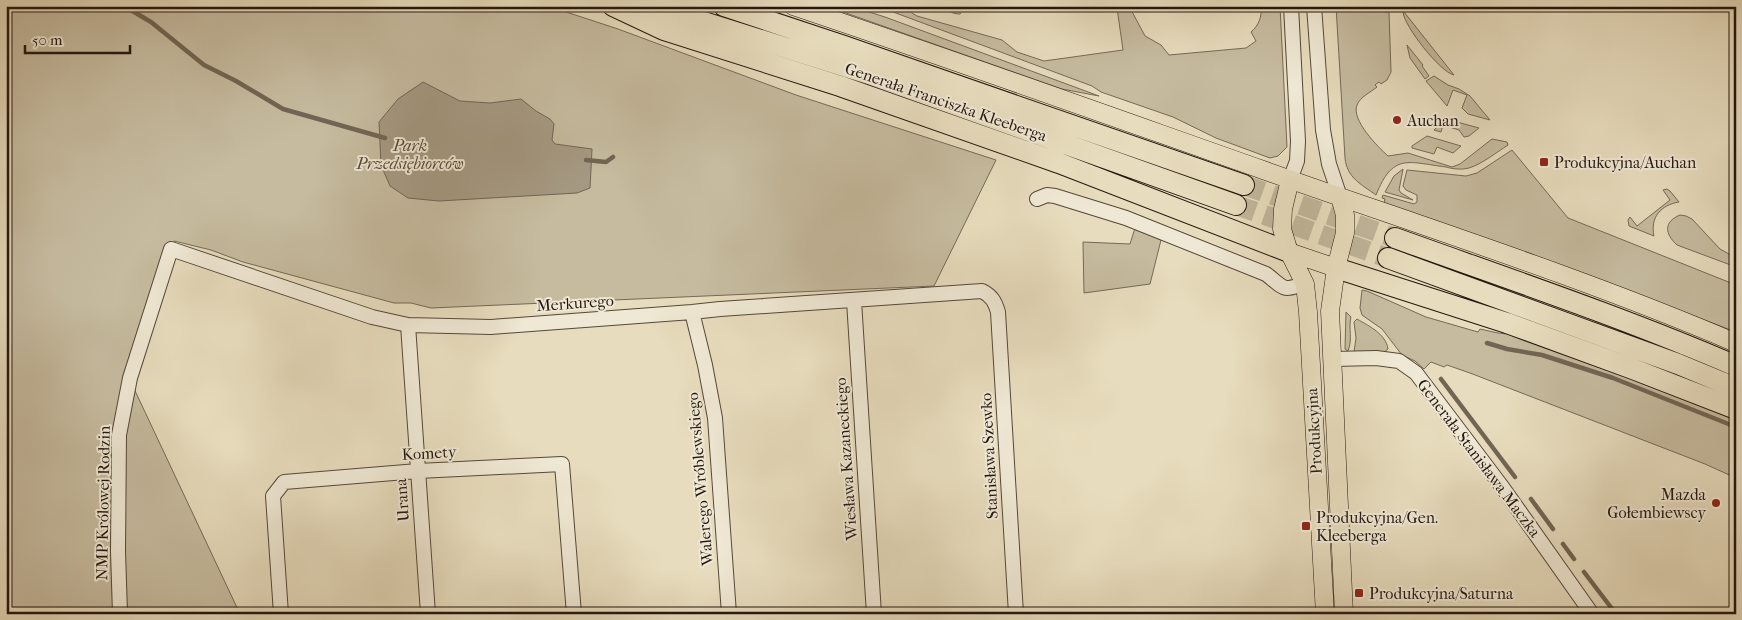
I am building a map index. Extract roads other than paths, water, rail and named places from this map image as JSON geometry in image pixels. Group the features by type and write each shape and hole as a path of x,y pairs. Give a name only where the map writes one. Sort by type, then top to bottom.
{"highway":[{"path":"614,6 664,30 840,86 1059,163 1289,252"},
{"name":"Generała Franciszka Kleeberga","path":"653,6 872,76 1236,205"},
{"name":"Generała Franciszka Kleeberga","path":"724,6 1244,185"},
{"path":"1395,238 1548,292 1691,346 1736,366"},
{"path":"1388,258 1678,364 1736,388"},
{"path":"1336,268 1507,323 1736,409"}],"main road":[{"path":"793,6 1340,197 1628,300 1736,343"},
{"name":"Produkcyjna","path":"1290,180 1283,209 1282,229 1289,252 1304,284 1308,312 1325,614"},
{"name":"Produkcyjna","path":"1340,197 1345,216 1345,233 1336,268 1330,311 1344,614"},
{"path":"1289,252 1336,268"},
{"path":"1323,571 1341,570"}],"street":[{"path":"1290,180 1297,161 1298,140 1291,6"},
{"path":"1314,6 1322,130 1329,164 1340,197"},
{"path":"1037,199 1047,195 1055,196 1126,218 1266,274 1275,279 1282,287 1287,288 1304,284"},
{"name":"Merkurego","path":"171,249 372,317 408,325 491,326 982,291 992,297"},
{"name":"NMP Królowej Rodzin","path":"120,614 118,551 119,435 130,378 171,249"},
{"name":"Stanisława Szewko","path":"992,297 998,312 1016,614"},
{"name":"Wiesława Kazaneckiego","path":"854,301 874,614"},
{"name":"Walerego Wróblewskiego","path":"692,312 715,418 729,614"},
{"name":"Urana","path":"408,325 428,614"},
{"name":"Generała Stanisława Maczka","path":"1333,359 1376,358 1399,361 1416,373 1503,488 1592,614"},
{"name":"Komety","path":"281,614 273,496 284,482 418,471 562,464 574,614"}],"waterway":[{"path":"124,6 151,22 204,65 236,81 283,109 385,138"},
{"path":"586,160 606,162 613,157"},
{"path":"1487,343 1507,349 1542,355 1613,378 1736,427"},
{"path":"1441,379 1515,477"},
{"path":"1531,499 1553,529"},
{"path":"1563,544 1574,559"},
{"path":"1584,572 1616,614"}],"tunnel":[{"path":"1244,185 1395,238"},
{"path":"1236,205 1388,258"}],"place":[{"name":"Auchan","path":"1397,120"},
{"name":"Produkcyjna/Auchan","path":"1544,162"},
{"name":"Mazda Gołembiewscy","path":"1716,503"},
{"name":"Produkcyjna/Gen. Kleeberga","path":"1306,526"},
{"name":"Produkcyjna/Saturna","path":"1359,593"}],"park label":[{"name":"Park Przedsiębiorców","path":"410,154"}]}
